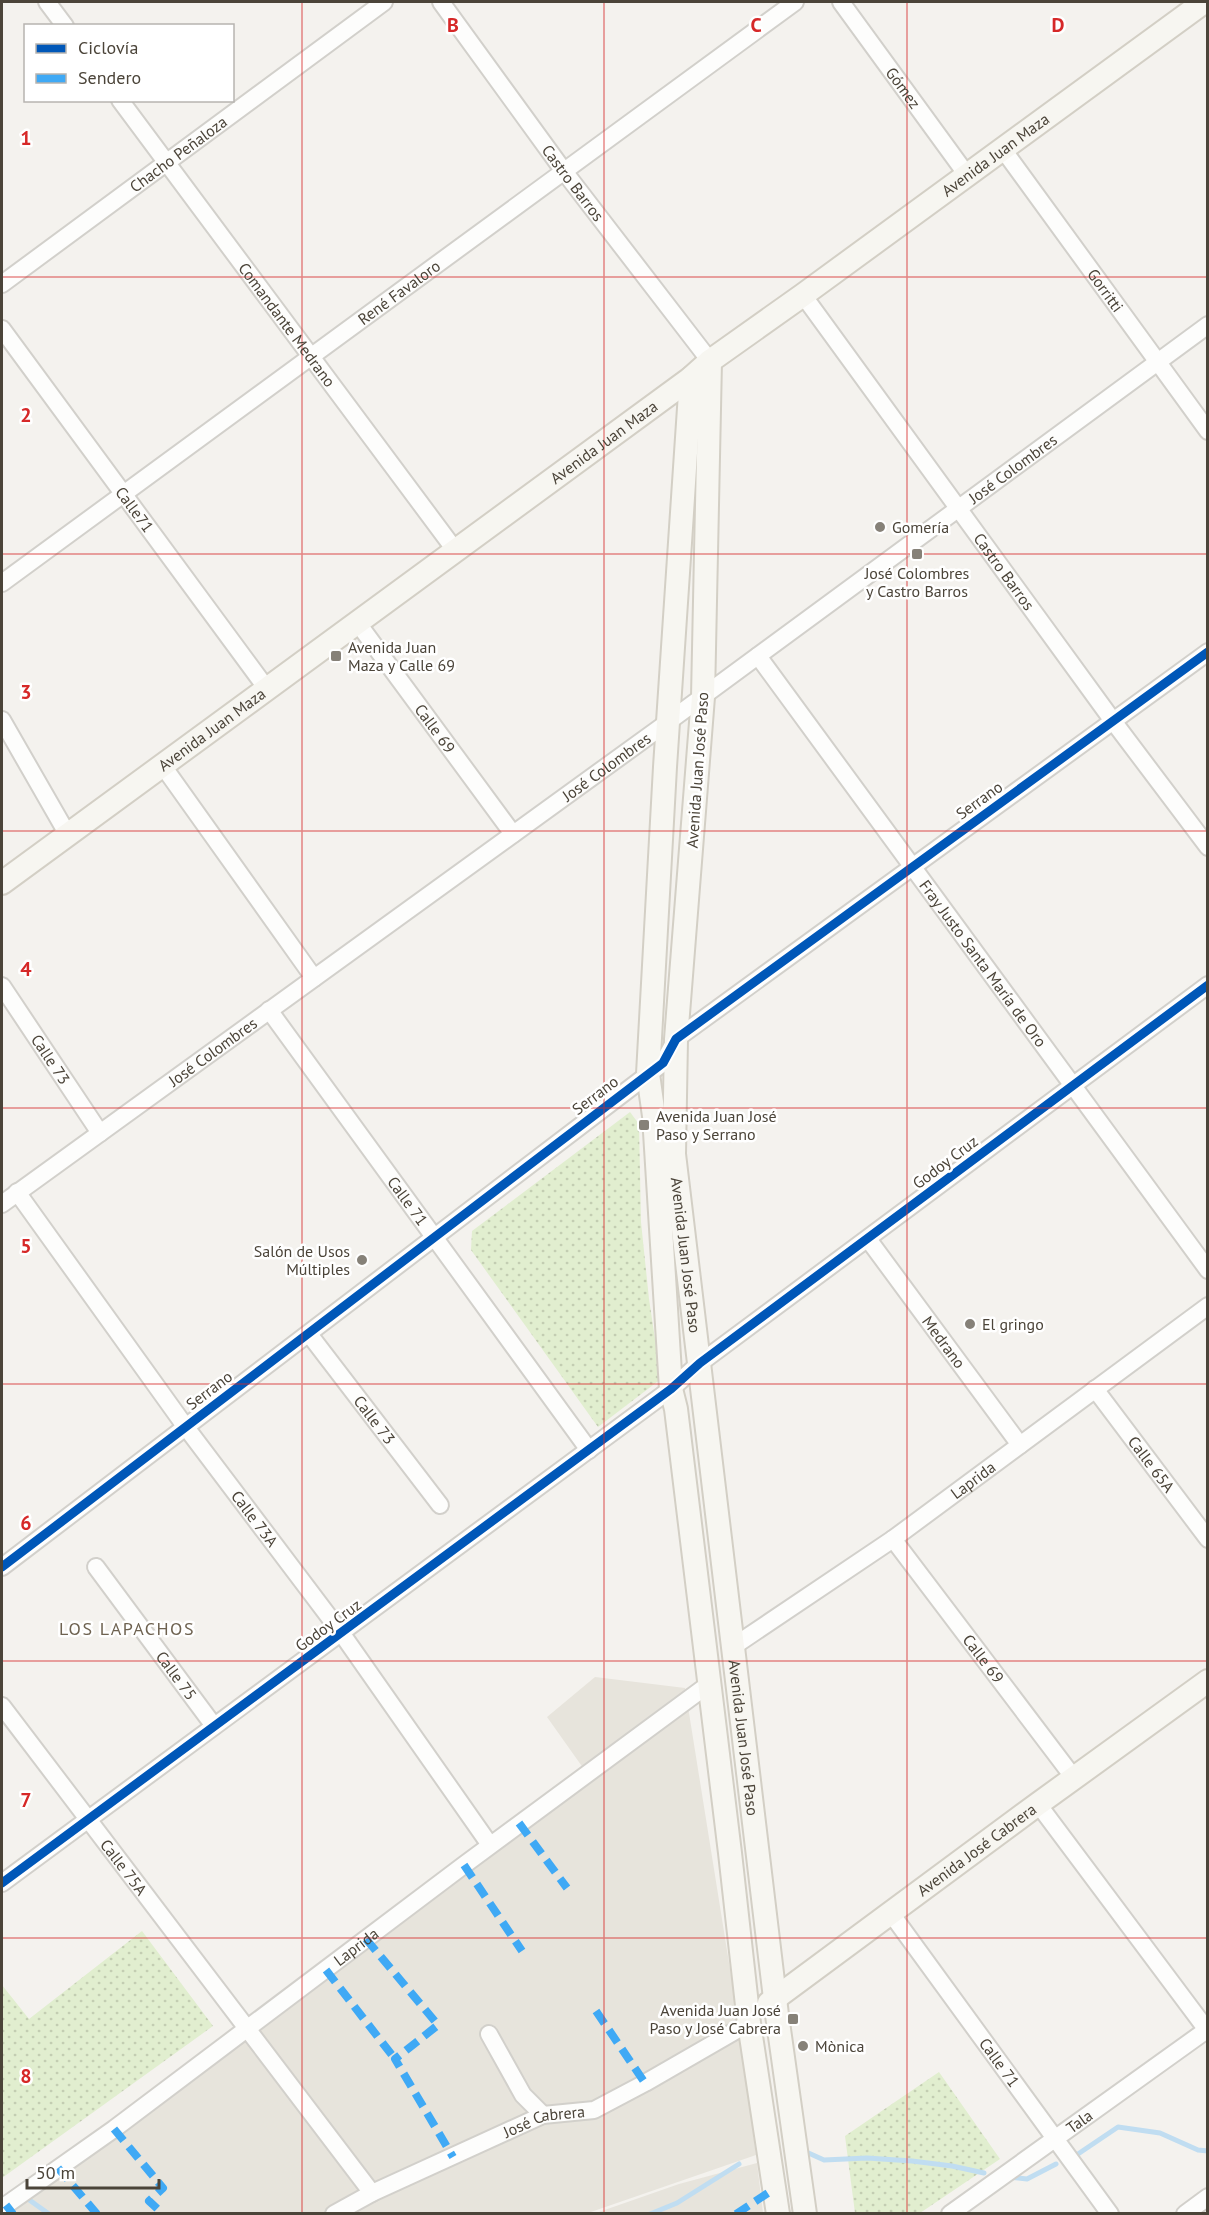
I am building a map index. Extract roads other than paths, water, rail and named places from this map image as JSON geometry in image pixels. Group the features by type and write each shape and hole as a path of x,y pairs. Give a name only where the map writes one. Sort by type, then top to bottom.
{"main road":[{"name":"Avenida Juan Maza","path":"2,883 691,378 710,361 803,296 1204,2"},
{"name":"Avenida Juan José Paso","path":"710,361 703,697 676,1039 674,1154 776,1996 805,2214"},
{"name":"Avenida Juan José Paso","path":"691,378 648,1074 654,1116 671,1389 677,1420 710,1684 748,2023 778,2214"},
{"name":"Avenida José Cabrera","path":"748,2023 776,1996 1208,1681"}],"street":[{"path":"47,2 63,24"},
{"name":"Chacho Peñaloza","path":"2,284 384,2"},
{"name":"Castro Barros","path":"441,2 563,170 710,361"},
{"name":"René Favaloro","path":"2,582 795,2"},
{"name":"Gómez","path":"841,2 967,175"},
{"name":"Comandante Medrano","path":"121,102 455,550"},
{"name":"Gorritti","path":"1002,148 1208,431"},
{"name":"Castro Barros","path":"803,296 1113,721 1208,847"},
{"name":"José Colombres","path":"2,1204 703,697 1156,361 1208,325"},
{"name":"Calle71","path":"2,329 267,689"},
{"name":"Calle 69","path":"357,622 513,834"},
{"name":"Serrano","path":"2,1567 663,1063 676,1039 1208,652"},
{"name":"Fray Justo Santa María de Oro","path":"758,656 1208,1270"},
{"path":"2,720 68,835"},
{"path":"162,766 314,978"},
{"name":"Godoy Cruz","path":"2,1883 342,1634 671,1389 700,1363 1208,985"},
{"name":"Calle 73","path":"2,986 100,1133"},
{"name":"Calle 71","path":"269,1010 589,1450"},
{"name":"Calle 73A","path":"17,1192 185,1426 342,1634 490,1845"},
{"name":"Medrano","path":"868,1239 1020,1445"},
{"name":"Laprida","path":"734,1646 893,1539 1208,1306"},
{"name":"Calle 73","path":"309,1334 440,1505"},
{"name":"Calle 65A","path":"1095,1389 1208,1539"},
{"name":"Calle 69","path":"893,1539 1074,1778"},
{"name":"Calle 75","path":"96,1567 214,1726"},
{"name":"Laprida","path":"2,2208 114,2129 490,1845 710,1684"},
{"name":"Calle 75A","path":"2,1706 87,1820 249,2028 372,2193"},
{"path":"1038,1804 1207,2030"},
{"name":"Calle 71","path":"890,1912 1110,2214"},
{"name":"José Cabrera","path":"334,2214 372,2193 543,2115 594,2110 748,2023"},
{"name":"Tala","path":"950,2214 1207,2030"},
{"path":"489,2034 523,2095 543,2115"},
{"path":"1185,2214 1208,2198"}],"waterway":[{"path":"1075,2156 1118,2127 1160,2133 1198,2150 1208,2151"},
{"path":"804,2151 824,2160 867,2158 912,2161 984,2173"},
{"path":"650,2214 677,2203 739,2164"},
{"path":"1009,2177 1027,2179 1056,2164"},
{"path":"28,2199 49,2214"}],"place":[{"name":"Gomería","path":"880,527"},
{"name":"José Colombres y Castro Barros","path":"917,554"},
{"name":"Avenida Juan Maza y Calle 69","path":"336,656"},
{"name":"Avenida Juan José Paso y Serrano","path":"644,1125"},
{"name":"Salón de Usos Múltiples","path":"362,1260"},
{"name":"El gringo","path":"970,1324"},
{"name":"Avenida Juan José Paso y José Cabrera","path":"793,2019"},
{"name":"Mònica","path":"803,2046"}],"district":[{"name":"LOS LAPACHOS","path":"127,1628"}]}
